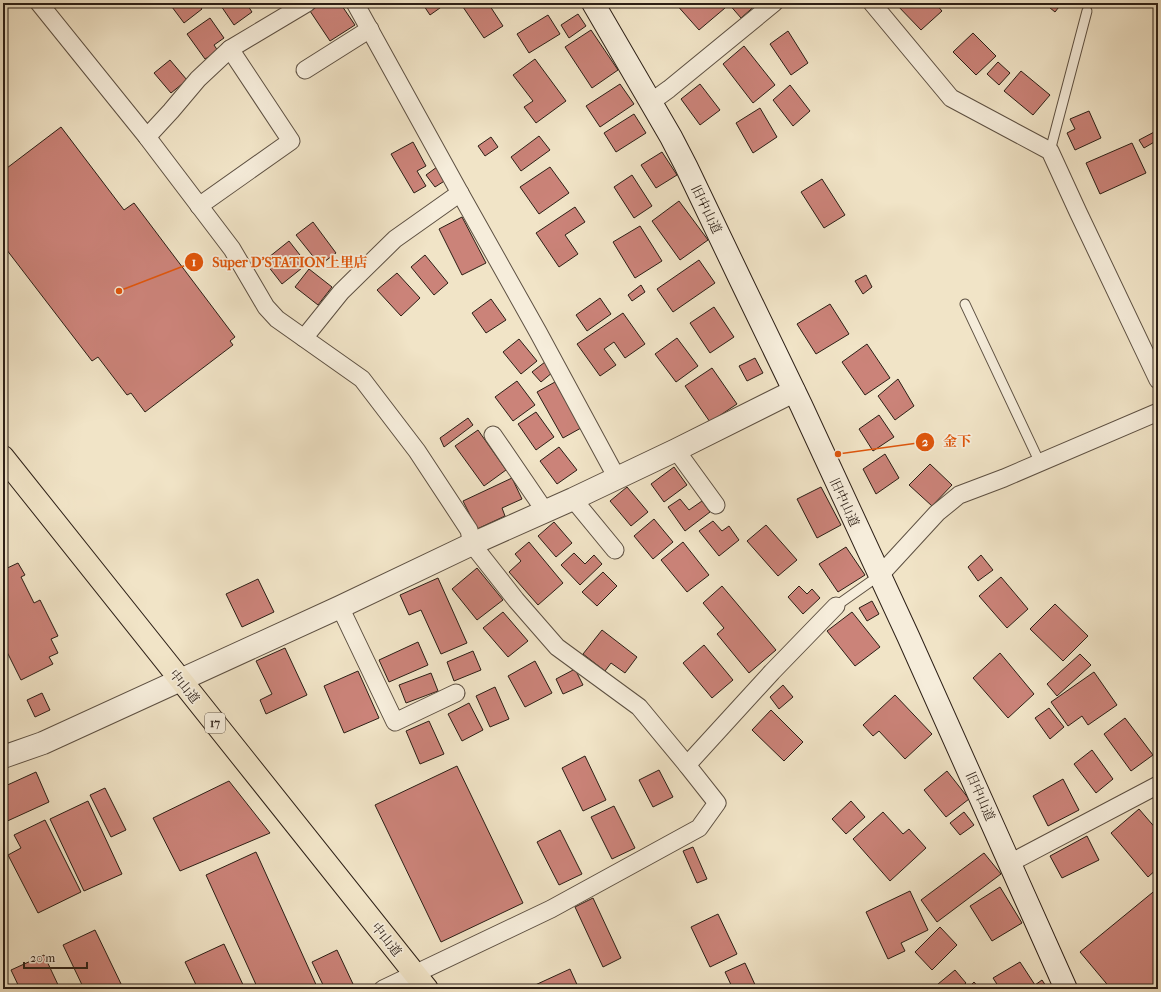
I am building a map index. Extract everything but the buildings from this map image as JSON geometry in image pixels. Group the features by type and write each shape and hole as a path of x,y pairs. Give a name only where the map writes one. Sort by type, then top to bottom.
{"highway":[{"name":"中山道","path":"3,457 421,982"}],"main road":[{"name":"旧中山道","path":"594,3 686,166 794,391 880,576 1066,989"},
{"path":"3,757 43,743 340,607 676,450 794,391"}],"street":[{"path":"39,3 147,137 232,249 266,307 277,319 362,379 417,451 468,530 472,544 516,600 557,648 639,707 717,803 699,828 421,982 383,989"},
{"path":"147,137 198,79 230,49 307,3"},
{"path":"355,3 538,332 617,478"},
{"path":"651,102 774,3"},
{"path":"872,3 951,98 1050,151 1158,380"},
{"path":"305,70 370,29"},
{"path":"199,206 291,141 230,49"},
{"path":"304,338 341,292 395,239 460,193"},
{"path":"880,576 937,513 959,496 1158,412"},
{"path":"493,435 545,511"},
{"path":"676,450 716,505"},
{"path":"573,499 615,550"},
{"path":"687,765 772,672 836,606"},
{"path":"340,607 395,722 456,693"},
{"path":"1010,863 1158,784"}],"lane":[{"path":"1050,151 1087,11"},
{"path":"966,304 1040,463"},
{"path":"836,606 880,576"}],"place":[{"name":"Super D'STATION上里店","path":"119,291"},
{"name":"金下","path":"838,454"}]}
